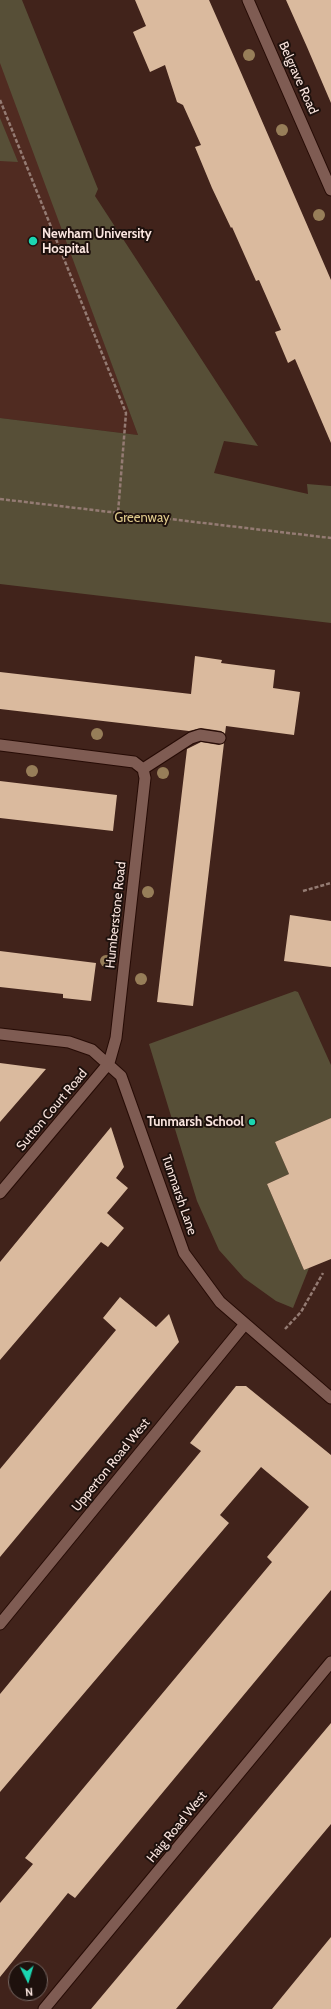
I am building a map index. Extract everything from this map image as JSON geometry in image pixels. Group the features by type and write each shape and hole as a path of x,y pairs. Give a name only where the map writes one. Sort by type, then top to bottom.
{"street":[{"name":"Belgrave Road","path":"248,0 331,190"},
{"path":"0,745 134,762 143,769 191,738 200,735 220,738"},
{"name":"Humberstone Road","path":"109,1063 116,1038 145,778 143,769"},
{"name":"Tunmarsh Lane","path":"0,1034 69,1042 92,1050 109,1063 121,1076 184,1253 220,1302 269,1346 331,1398"},
{"name":"Sutton Court Road","path":"0,1193 109,1063"},
{"name":"Upperton Road West","path":"0,1624 244,1324"},
{"name":"Haig Road West","path":"44,2009 331,1662"}],"path":[{"path":"0,100 126,413 118,513"},
{"path":"0,499 331,538"},
{"path":"303,891 331,883"},
{"path":"269,1346 301,1312 323,1273"}],"shaded area":[{"name":"Newham University Hospital","path":"0,0 2,64 138,435 0,418"}],"green space":[{"name":"Greenway","path":"0,0 22,0 98,189 95,196 258,446 224,441 214,473 308,494 307,484 331,486 331,623 0,584 0,418 138,435 0,63"},
{"path":"0,118 18,162 0,161"},
{"name":"Tunmarsh School","path":"295,991 298,992 331,1065 331,1118 275,1142 289,1174 267,1184 304,1270 309,1268 293,1308 276,1301 244,1278 219,1250 197,1201 149,1044"}],"building":[{"path":"135,0 209,0 331,280 331,443 295,359 288,363 275,332 281,330 259,280 256,281 232,227 231,228 212,188 195,147 201,145 183,105 177,102 165,65 150,72 133,32 146,26"},
{"path":"286,0 331,0 331,103 307,47"},
{"path":"195,656 222,660 221,663 275,670 273,688 300,692 294,735 226,726 225,734 221,731 201,728 189,731 0,709 0,672 191,694"},
{"path":"201,742 219,745 224,743 193,1006 157,1002 187,749"},
{"path":"0,781 117,795 113,831 0,818"},
{"path":"290,915 331,921 331,967 284,961"},
{"path":"0,951 96,963 91,1001 63,998 63,994 0,987"},
{"path":"0,1063 46,1069 0,1122"},
{"path":"331,1118 331,1259 304,1270 267,1184 289,1174 275,1142"},
{"path":"111,1127 124,1167 116,1178 128,1188 107,1213 124,1228 108,1247 101,1242 0,1360 0,1262"},
{"path":"120,1297 156,1327 169,1314 179,1342 0,1557 0,1469 116,1330 103,1318"},
{"path":"236,1386 246,1386 331,1455 331,1590 75,1898 68,1893 13,1961 8,1961 8,1967 0,1977 0,1903 33,1864 25,1858 272,1562 267,1557 309,1507 261,1467 220,1515 229,1523 0,1792 0,1694 201,1451 190,1443"},
{"path":"331,1723 331,1824 176,2009 91,2009"},
{"path":"331,1937 331,2009 272,2009"}],"place":[{"name":"Newham University Hospital","path":"33,241"},
{"name":"Tunmarsh School","path":"252,1122"}]}
